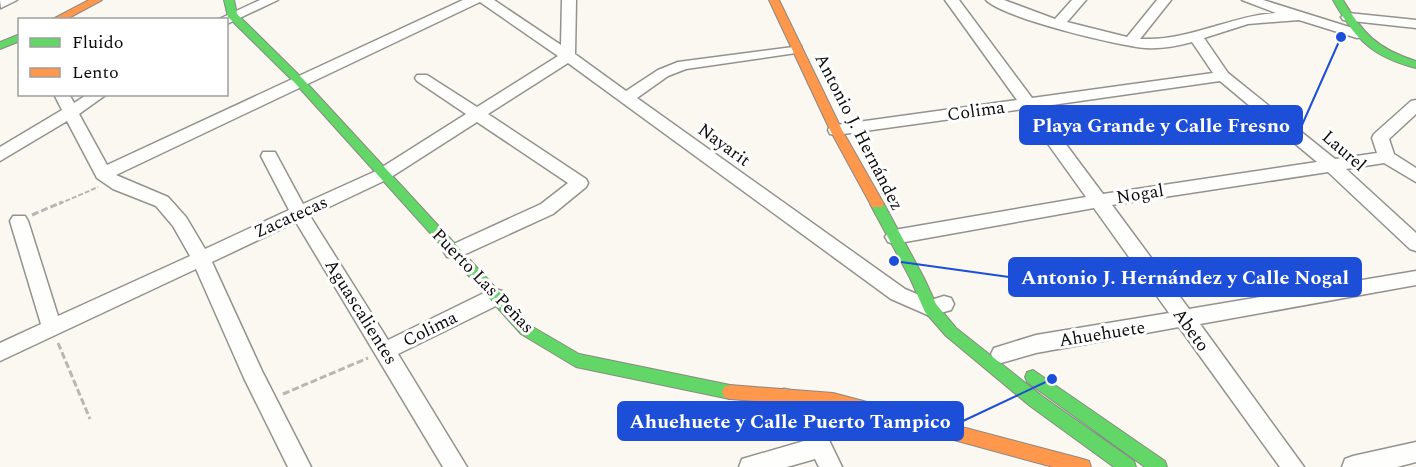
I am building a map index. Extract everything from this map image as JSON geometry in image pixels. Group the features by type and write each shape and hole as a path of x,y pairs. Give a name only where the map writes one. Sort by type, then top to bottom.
{"street":[{"path":"60,18 97,0"},
{"path":"229,0 228,17 271,0"},
{"path":"107,178 299,81 474,0"},
{"name":"Nayarit","path":"485,0 568,56 898,294 942,308"},
{"path":"568,56 569,1 586,0"},
{"name":"Antonio J. Hernández","path":"774,0 836,130 917,278 942,308 951,332 1036,401 1128,467"},
{"name":"Abeto","path":"952,0 1026,105 1293,467"},
{"path":"993,0 1059,23 1130,42 1160,44 1196,38 1247,20 1299,16"},
{"path":"1059,23 1079,0"},
{"path":"1130,42 1164,0"},
{"path":"1249,0 1357,34 1385,56 1416,65"},
{"path":"1338,0 1357,34"},
{"name":"Puerto Las Peñas","path":"228,17 299,81 382,175 526,330 576,360 717,391 833,400 1083,467"},
{"path":"1348,17 1416,24"},
{"path":"0,46 18,38"},
{"name":"Laurel","path":"1196,38 1222,76 1330,164 1416,244"},
{"path":"626,98 663,73 683,65 796,49"},
{"name":"Zacatecas","path":"0,352 382,175 568,56"},
{"name":"Colima","path":"836,130 1222,76"},
{"path":"422,78 580,183 547,209 453,252"},
{"path":"62,96 107,178 150,192 170,208 200,258 264,402 300,467"},
{"path":"0,155 97,96"},
{"path":"1416,105 1380,138 1387,157 1416,176"},
{"name":"Aguascalientes","path":"269,156 300,214 456,467"},
{"name":"Nogal","path":"894,237 1098,201 1387,157"},
{"path":"19,221 52,328"},
{"name":"Ahuehuete","path":"997,351 1184,321 1416,279"},
{"name":"Colima","path":"385,351 495,297"},
{"path":"997,351 1159,467"},
{"path":"750,467 826,457 784,398"},
{"path":"1353,467 1416,452"}],"path":[{"path":"19,221 107,178"},
{"path":"52,328 90,419"},
{"name":"Colima","path":"264,402 385,351"}],"traffic: fast":[{"path":"229,0 232,15 299,81 526,330 576,360 730,392"},
{"path":"1338,0 1353,25 1368,43 1388,55 1416,65"},
{"path":"0,46 18,38"},
{"path":"877,204 917,278 930,308 951,332 1036,401 1128,467"},
{"path":"1033,377 1159,467"}],"traffic: slow":[{"path":"60,18 97,0"},
{"path":"774,0 836,130 877,204"},
{"path":"730,392 833,400 1083,467"}],"place":[{"name":"Playa Grande y Calle Fresno","path":"1341,37"},
{"name":"Antonio J. Hernández y Calle Nogal","path":"894,261"},
{"name":"Ahuehuete y Calle Puerto Tampico","path":"1052,379"}]}
